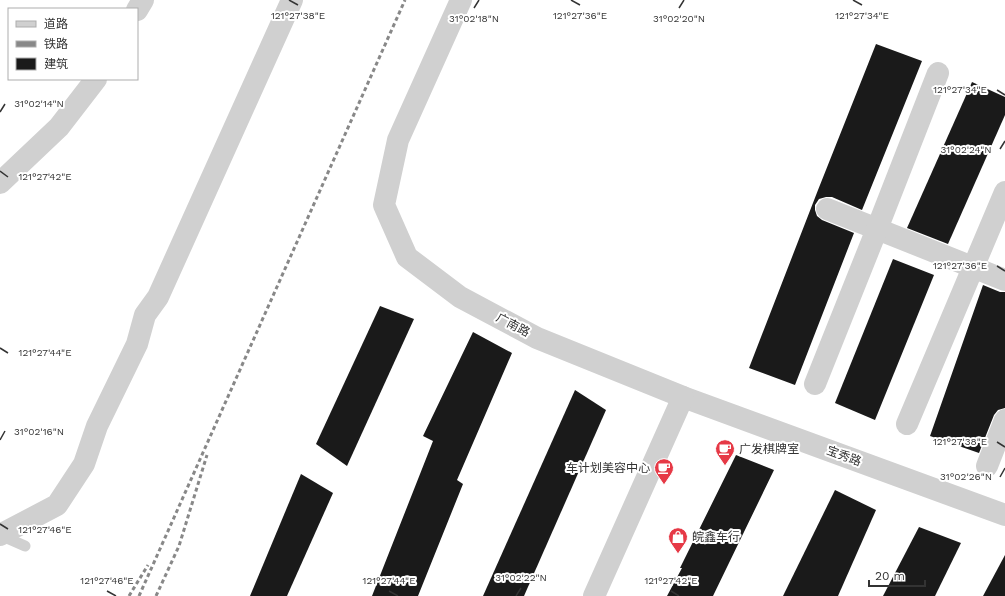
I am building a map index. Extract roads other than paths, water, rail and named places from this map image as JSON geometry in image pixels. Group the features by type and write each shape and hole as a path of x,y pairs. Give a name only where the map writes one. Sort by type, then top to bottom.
{"street":[{"path":"0,535 57,505 84,464 97,426 137,344 145,315 158,297 292,0"},
{"name":"广南路","path":"461,0 398,140 384,205 407,257 460,297 537,338 683,397"},
{"path":"815,384 938,74"},
{"path":"0,183 59,127 95,80"},
{"path":"907,424 1005,192"},
{"path":"827,209 1005,280"},
{"path":"594,596 683,397"},
{"name":"宝秀路","path":"683,397 1005,515"},
{"path":"986,466 1005,420"}],"lane":[{"path":"0,535 25,546"}],"railway":[{"path":"139,596 405,0"},
{"path":"156,596 179,546 207,455"},
{"path":"129,596 148,565"}],"place":[{"name":"广发棋牌室","path":"725,466"},
{"name":"车计划美容中心","path":"664,485"},
{"name":"皖鑫车行","path":"678,554"}]}
